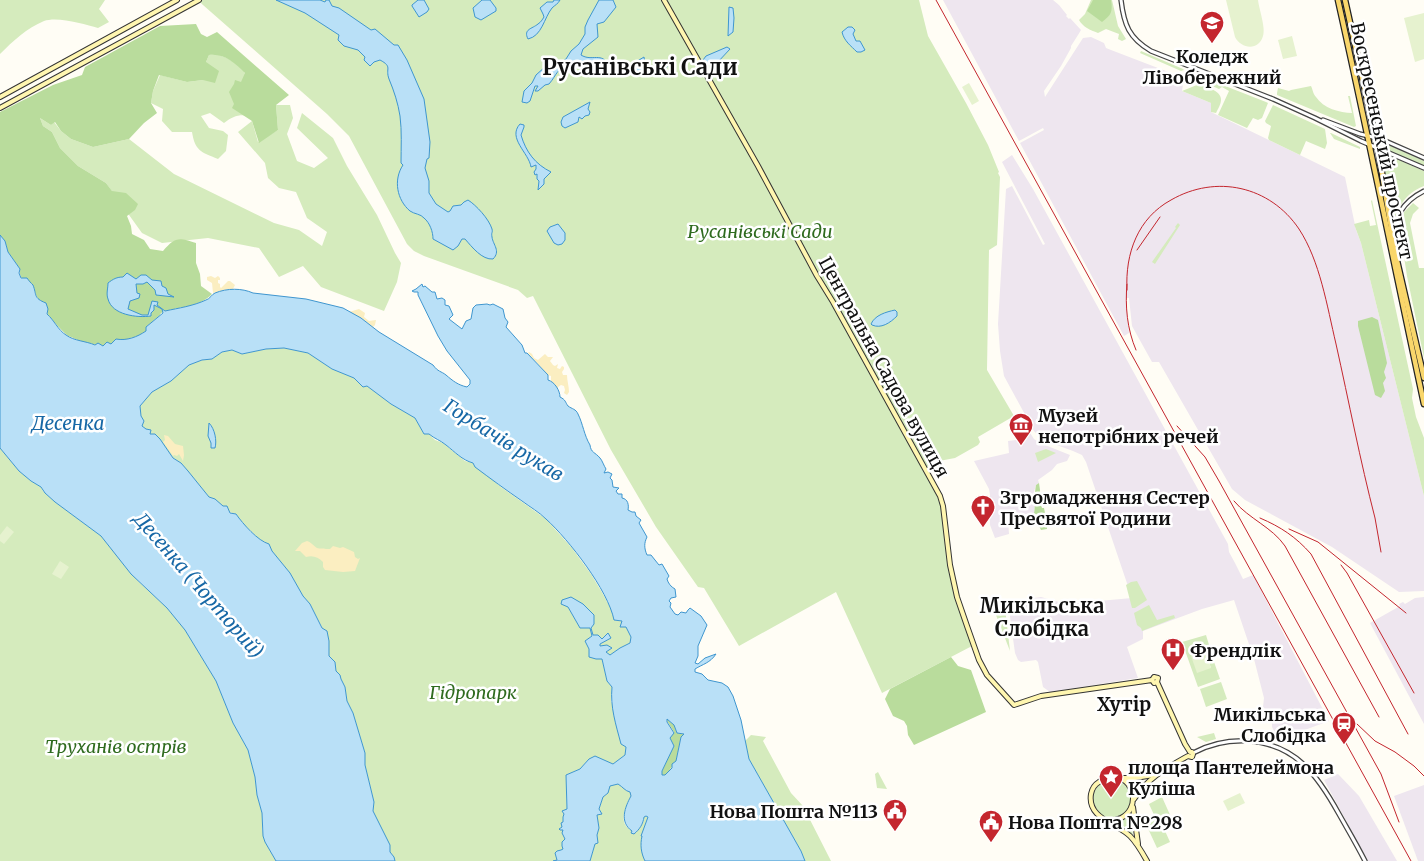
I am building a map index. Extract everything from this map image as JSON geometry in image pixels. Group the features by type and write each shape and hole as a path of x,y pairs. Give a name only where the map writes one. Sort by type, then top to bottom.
{"main road":[{"path":"0,97 177,0"},
{"path":"0,108 199,0"},
{"name":"Центральна Садова вулиця","path":"664,0 940,496 956,597 979,660 987,675 1014,705 1041,696 1155,681 1190,754"},
{"name":"Воскресенський проспект","path":"1338,0 1424,404"},
{"name":"Воскресенський проспект","path":"1344,0 1378,149 1395,252 1424,378"},
{"path":"1107,821 1121,819 1127,815 1145,784 1157,774 1190,754"},
{"path":"1138,844 1122,830 1102,819 1093,809 1091,793 1100,780 1110,777 1135,778 1157,774"},
{"path":"1118,778 1128,784 1133,794 1134,825 1138,844 1147,861"}],"street":[{"path":"1120,0 1125,22 1131,35 1139,44 1151,51 1244,87 1315,118 1370,146 1424,168"},
{"path":"1315,118 1375,137 1424,158"},
{"path":"1395,252 1396,224 1401,211 1404,205 1417,194 1424,191"},
{"path":"1190,754 1217,744 1246,741 1268,745 1294,757 1308,768 1325,789 1365,861"}],"shaded area":[{"path":"943,0 1053,0 1059,5 1066,16 1081,30 1061,66 1044,91 1045,97 1083,38 1091,37 1104,43 1106,48 1184,78 1182,91 1211,103 1211,112 1345,177 1356,230 1361,243 1424,496 1424,591 1399,592 1332,547 1245,500 1232,489 1159,362 1152,362 1132,326 1129,298 1126,298 1129,333 1124,336 1020,143 1044,130 1043,128 1019,141"},
{"path":"1012,155 1033,189 1228,544 1229,552 1243,579 1253,575 1329,721 1283,738 1274,731 1272,716 1263,707 1264,698 1254,659 1234,600 1202,609 1143,631 1143,639 1127,647 1138,678 1050,692 1043,687 1036,660 1021,662 1018,660 1015,653 1008,602 1041,597 1066,604 1132,598 1082,455 1043,440 1034,431 1004,376 998,324 1006,189 1012,186 1043,245 1045,244 1002,162"},
{"path":"1025,425 1034,439 1040,443 1070,455 1067,461 1057,464 1038,480 1039,483 1036,485 1034,492 1034,513 1011,516 1008,520 1009,534 995,538 990,525 989,489 974,461 1009,453 1008,441 1025,439"},
{"path":"1424,597 1424,724 1370,623 1400,606 1399,604 1403,602 1405,604 1415,598"},
{"path":"1338,774 1359,796 1397,861 1368,861 1324,780"},
{"path":"1424,785 1424,861 1418,861 1394,796"}],"green space":[{"path":"0,0 105,0 99,9 109,22 98,28 56,19 44,21 26,31 0,54"},
{"name":"Русанівські Сади","path":"198,0 919,0 928,36 988,145 1000,177 997,245 989,250 987,370 1014,416 978,437 980,442 978,445 955,458 939,461 922,469 940,500 955,597 972,646 882,693 836,592 739,646 704,588 698,587 656,527 611,450 533,296 527,298 518,290 414,251 407,244 349,136 327,114"},
{"path":"1091,0 1112,0 1118,26 1126,39 1122,41 1118,39 1119,34 1106,29 1098,33 1083,25 1079,20 1085,14"},
{"path":"1093,0 1111,0 1111,13 1102,22 1087,11"},
{"path":"1226,0 1258,0 1264,33 1258,44 1250,47 1245,46 1235,37"},
{"path":"1424,13 1424,59 1415,62 1404,18"},
{"path":"196,24 201,34 207,37 217,32 289,95 276,105 278,130 259,143 252,121 232,108 234,104 229,92 235,80 241,82 245,73 229,59 214,55 209,55 206,62 219,71 215,83 203,80 187,82 159,75 151,103 157,113 144,123 129,139 93,147 71,139 61,131 55,122 51,125 40,118 43,126 52,132 60,148 78,166 106,183 112,191 126,193 138,204 135,210 127,216 132,234 144,240 150,249 163,251 174,241 181,239 196,243 196,263 200,274 201,286 212,294 201,302 161,313 146,327 146,331 137,337 103,346 82,342 68,336 57,326 38,299 33,286 21,277 20,269 8,252 5,241 0,235 0,112 53,85 82,75 85,67 160,26"},
{"path":"1292,36 1297,56 1283,59 1278,40"},
{"path":"1141,51 1184,70 1181,71 1140,53"},
{"path":"216,54 232,61 244,71 250,116 236,116 224,123 210,113 201,116 209,128 223,131 228,135 226,151 218,159 197,147 192,132 172,132 162,121 163,109 151,103 153,91 160,75 187,82 203,80 209,55"},
{"path":"1192,73 1268,103 1262,118 1258,120 1253,118 1247,128 1218,115 1229,91 1222,87 1219,89 1190,76"},
{"path":"969,83 979,101 972,105 962,87"},
{"path":"1197,85 1208,87 1219,94 1221,102 1216,113 1211,112 1211,103 1182,91"},
{"path":"1311,86 1314,95 1319,101 1337,111 1352,113 1348,96 1350,96 1356,126 1354,127 1277,95 1278,88 1289,91"},
{"path":"276,105 290,105 293,118 287,134 297,161 314,168 328,158 297,128 302,113 333,138 347,166 377,215 401,263 397,282 384,311 321,287 303,266 279,277 259,248 208,238 162,243 142,233 106,183 78,166 60,148 52,132 43,126 40,118 51,125 54,122 71,139 93,147 129,139 174,174 274,223 299,230 322,246 327,232 307,218 296,192 279,188 268,178 265,163 238,132 252,121 258,142 278,130"},
{"path":"1273,105 1325,129 1327,143 1325,149 1306,141 1300,155 1269,140 1271,126 1265,121"},
{"path":"1330,133 1360,147 1360,149 1334,139"},
{"path":"1384,143 1424,161 1424,166 1385,149"},
{"path":"1381,152 1424,171 1424,186 1411,193 1403,202 1393,227"},
{"path":"1372,200 1413,389 1412,398 1416,417 1424,438 1424,496 1361,243 1354,224 1369,220 1370,226 1376,225"},
{"path":"1413,203 1419,208 1413,214 1410,223 1419,268 1424,268 1424,358 1407,276 1399,225 1403,213"},
{"path":"1178,223 1180,225 1155,264 1152,262"},
{"path":"1372,317 1378,320 1387,363 1384,372 1386,378 1383,383 1385,391 1381,398 1375,395 1358,326 1358,321"},
{"name":"Гідропарк","path":"284,348 308,353 332,369 354,378 363,387 367,386 391,404 415,418 424,434 429,434 465,461 473,463 501,487 546,519 572,548 591,574 613,613 614,620 622,621 621,627 626,626 631,637 630,643 610,655 605,653 611,648 600,646 600,644 610,638 602,639 593,635 591,627 568,607 580,628 590,628 592,636 585,641 589,649 589,656 602,659 607,681 612,687 611,701 626,746 625,755 613,764 589,759 580,769 566,775 567,809 563,817 565,839 564,848 557,860 395,861 373,811 374,802 365,765 365,753 353,713 347,701 345,687 340,675 336,671 335,662 329,656 329,641 310,604 269,545 258,539 236,514 209,497 181,463 173,458 160,439 150,434 142,426 140,406 152,392 171,381 189,365 202,360 212,359 222,352 232,350 242,354 266,349"},
{"name":"Труханів острів","path":"0,448 19,471 41,487 55,502 101,536 139,582 167,608 185,630 216,681 233,723 248,750 262,813 262,829 268,847 276,861 0,861"},
{"path":"1046,449 1056,453 1038,462 1035,453"},
{"path":"1039,483 1039,497 1042,499 1041,505 1044,508 1047,526 1047,529 1041,530 1039,526 1040,521 1034,513 1035,488"},
{"path":"7,526 14,532 4,544 0,541 0,535"},
{"path":"60,561 69,567 61,579 52,574"},
{"path":"1137,581 1147,600 1132,608 1126,585"},
{"path":"1001,605 1005,608 1010,651 996,615 998,607"},
{"path":"1149,605 1157,620 1174,615 1175,618 1142,631 1137,625 1134,613"},
{"path":"1206,635 1212,659 1220,679 1198,687 1182,642","holes":["1205,651 1211,668 1192,656"]},
{"path":"1205,651 1211,668 1197,673 1191,656"},
{"path":"951,657 958,666 971,670 986,712 914,745 908,735 907,726 904,721 893,716 885,699 890,689"},
{"path":"1221,682 1227,699 1206,707 1200,689"},
{"path":"667,719 674,725 677,733 685,734 681,737 676,761 666,775 662,775 662,771 674,746 670,738 674,732"},
{"path":"1214,733 1216,739 1206,742 1197,737"},
{"path":"751,735 766,737 763,741 791,793 803,806 831,861 805,861 749,759 745,741"},
{"path":"878,772 887,789 877,788 875,774"},
{"path":"1112,780 1125,786 1131,799 1125,812 1112,818 1099,812 1093,799 1099,786"},
{"path":"618,784 630,792 631,796 625,808 625,825 636,832 643,823 644,817 648,817 642,844 645,861 590,861 595,844 598,843 597,835 599,828 597,815 603,797 608,793 609,786"},
{"path":"1240,793 1245,803 1228,811 1223,801"},
{"path":"1162,797 1171,817 1161,822 1170,842 1157,848 1145,822 1155,817 1149,804"},
{"path":"1131,816 1133,836 1126,828 1117,823"}],"sand":[{"path":"218,276 220,278 218,283 221,288 228,281 235,285 233,289 213,293 212,283 207,280 207,277 215,278"},
{"path":"359,309 365,313 364,317 369,321 376,320 373,327 349,312"},
{"path":"529,352 538,360 545,354 548,357 553,357 550,361 553,365 558,364 557,368 560,369 562,366 564,367 562,372 563,375 567,375 569,392 567,395 564,393 564,386 558,387 558,390 551,381 551,376 548,375"},
{"path":"164,435 168,436 175,444 183,446 183,461 179,454 173,456 163,442 165,440"},
{"path":"307,541 317,548 343,547 354,552 355,557 360,558 355,571 325,570 323,562 319,559 313,556 306,557 300,551 295,551 302,543"}],"water":[{"path":"276,0 320,0 325,2 329,0 332,6 339,8 371,30 375,29 394,45 398,45 407,60 424,99 430,142 429,158 425,168 429,181 429,193 436,204 448,212 453,206 461,205 468,200 478,209 492,229 496,251 493,259 481,255 465,239 462,239 453,250 433,239 431,228 426,220 410,211 399,196 397,183 403,165 401,163 400,116 386,64 380,60 370,66 358,50 344,46 338,40 339,35 305,13"},
{"path":"418,0 424,0 429,9 419,17 412,6"},
{"path":"482,0 490,0 496,11 481,20 475,17 473,8"},
{"path":"554,0 560,0 549,12 537,34 528,39 527,31 544,17 540,8 547,2 553,2"},
{"path":"599,0 613,0 616,7 604,22 597,24 598,37 583,49 581,55 589,58 603,59 609,66 604,69 592,63 572,62 571,65 560,70 549,84 538,91 535,91 538,86 535,86 530,101 527,103 522,102 524,91 532,83 536,75 546,66 560,63 566,59 579,44 585,34 588,20"},
{"path":"729,7 733,8 734,18 733,32 728,36"},
{"path":"848,27 852,27 855,30 853,34 856,41 860,41 865,50 857,52 846,41 842,32"},
{"path":"727,47 730,49 717,63 704,63 703,60 706,56"},
{"path":"644,57 645,64 651,67 658,68 665,63 668,65 663,73 634,72 629,74 628,71 619,70 618,67 634,63"},
{"path":"590,102 589,115 582,119 579,117 578,122 565,128 562,126 563,117"},
{"path":"520,124 524,125 521,135 528,152 540,165 551,172 544,179 544,184 538,190 539,181 537,174 535,175 534,172 536,165 531,167 517,140 517,129"},
{"path":"558,224 565,233 565,240 562,244 558,245 554,243 547,231 550,227"},
{"path":"0,235 5,241 8,252 20,269 21,278 27,278 33,285 37,298 46,303 47,314 66,335 95,345 98,343 103,346 107,342 111,344 116,339 128,339 139,335 146,331 146,327 163,313 162,309 154,305 151,316 132,316 114,309 110,304 107,293 108,283 123,277 127,273 136,279 141,275 146,275 152,280 161,281 168,294 174,297 156,295 155,290 147,282 136,284 137,293 140,294 139,298 130,301 128,309 142,315 148,315 152,301 158,302 157,305 165,311 196,304 215,293 229,289 306,299 343,308 433,365 456,382 467,387 470,384 470,380 447,351 438,336 418,292 412,291 422,284 423,287 425,286 432,292 435,292 437,299 442,298 445,300 445,305 449,306 453,315 449,319 462,329 466,321 471,319 473,308 476,305 493,304 503,309 508,322 506,327 522,345 525,353 548,375 548,380 557,387 560,397 577,412 591,450 601,459 606,469 604,473 612,474 610,478 613,487 619,488 616,491 618,494 622,494 622,498 627,501 628,510 635,512 636,516 641,520 639,523 647,537 645,550 647,555 651,555 659,565 662,564 669,576 668,582 675,589 676,597 671,598 669,601 671,603 670,607 678,615 681,612 686,613 690,608 701,616 707,625 698,646 698,656 695,663 698,664 705,658 716,654 709,661 695,669 695,672 702,674 708,680 722,683 728,687 741,720 749,759 805,861 645,861 641,849 641,836 648,817 644,817 640,828 634,834 631,833 632,831 624,819 625,810 631,796 630,792 618,784 610,786 608,793 603,797 599,809 602,814 597,815 599,828 597,835 598,843 595,844 590,861 553,861 557,860 555,853 563,849 562,842 565,839 562,833 563,830 559,829 562,827 561,823 563,822 564,814 562,811 567,809 566,775 580,769 589,759 595,756 613,764 625,755 626,747 621,744 615,723 612,687 607,681 602,659 589,657 589,649 585,641 592,636 590,628 580,628 568,607 561,604 562,600 571,597 583,604 594,615 594,624 591,628 593,635 598,635 602,639 608,633 611,638 600,644 600,646 607,645 612,648 606,652 610,655 630,643 631,637 626,627 620,627 622,621 614,620 596,580 576,552 540,514 444,443 429,434 424,434 415,418 391,404 367,386 363,387 354,378 332,369 308,353 284,348 266,349 242,354 232,350 222,352 212,359 202,360 189,365 171,381 152,392 140,406 141,416 144,421 142,426 151,430 150,434 155,434 160,439 173,458 181,463 209,497 215,499 223,506 227,506 230,513 236,514 256,536 269,544 310,604 322,628 327,631 329,656 335,662 336,671 340,675 345,687 347,701 353,713 365,753 365,765 374,802 373,811 390,845 390,852 395,861 276,861 263,836 262,813 248,750 233,723 216,681 185,630 167,608 131,574 101,536 55,502 41,487 19,471 0,448","holes":["667,719 674,725 677,733 684,734 681,737 676,761 672,764 672,768 665,775 662,775 662,771 674,746 670,738 674,733"]},
{"path":"895,310 897,316 888,323 882,326 871,324 878,316"},
{"path":"209,423 215,435 215,448 211,448 208,436"}],"railway":[{"path":"936,0 1411,861"},
{"path":"1127,290 1128,263 1136,238 1150,216 1171,200 1188,192 1224,186 1258,194 1287,214 1299,229 1318,269 1375,518 1381,552"},
{"path":"1137,250 1160,217"},
{"path":"1127,284 1127,317 1136,350"},
{"path":"1177,426 1205,457 1219,481 1381,774 1399,822"},
{"path":"1234,501 1246,513 1274,533 1285,546 1379,717"},
{"path":"1260,518 1288,533 1311,554 1408,734"},
{"path":"1289,529 1318,542 1406,613"},
{"path":"1341,565 1414,693"},
{"path":"1357,724 1375,741 1395,752 1424,776"}],"place":[{"name":"Коледж Лівобережний","path":"1212,44"},
{"name":"Музей непотрібних речей","path":"1021,446"},
{"name":"Згромадження Сестер Пресвятої Родини","path":"983,528"},
{"name":"Френдлік","path":"1173,671"},
{"name":"Микільська Слобідка","path":"1344,745"},
{"name":"площа Пантелеймона Куліша","path":"1111,798"},
{"name":"Нова Пошта №113","path":"895,832"},
{"name":"Нова Пошта №298","path":"991,843"}],"district":[{"name":"Русанівські Сади","path":"640,67"},
{"name":"Микільська Слобідка","path":"1042,616"},
{"name":"Хутір","path":"1124,704"}],"water label":[{"name":"Десенка","path":"68,423"},
{"name":"Горбачів рукав","path":"504,440"},
{"name":"Десенка (Чорторий)","path":"199,585"}]}
